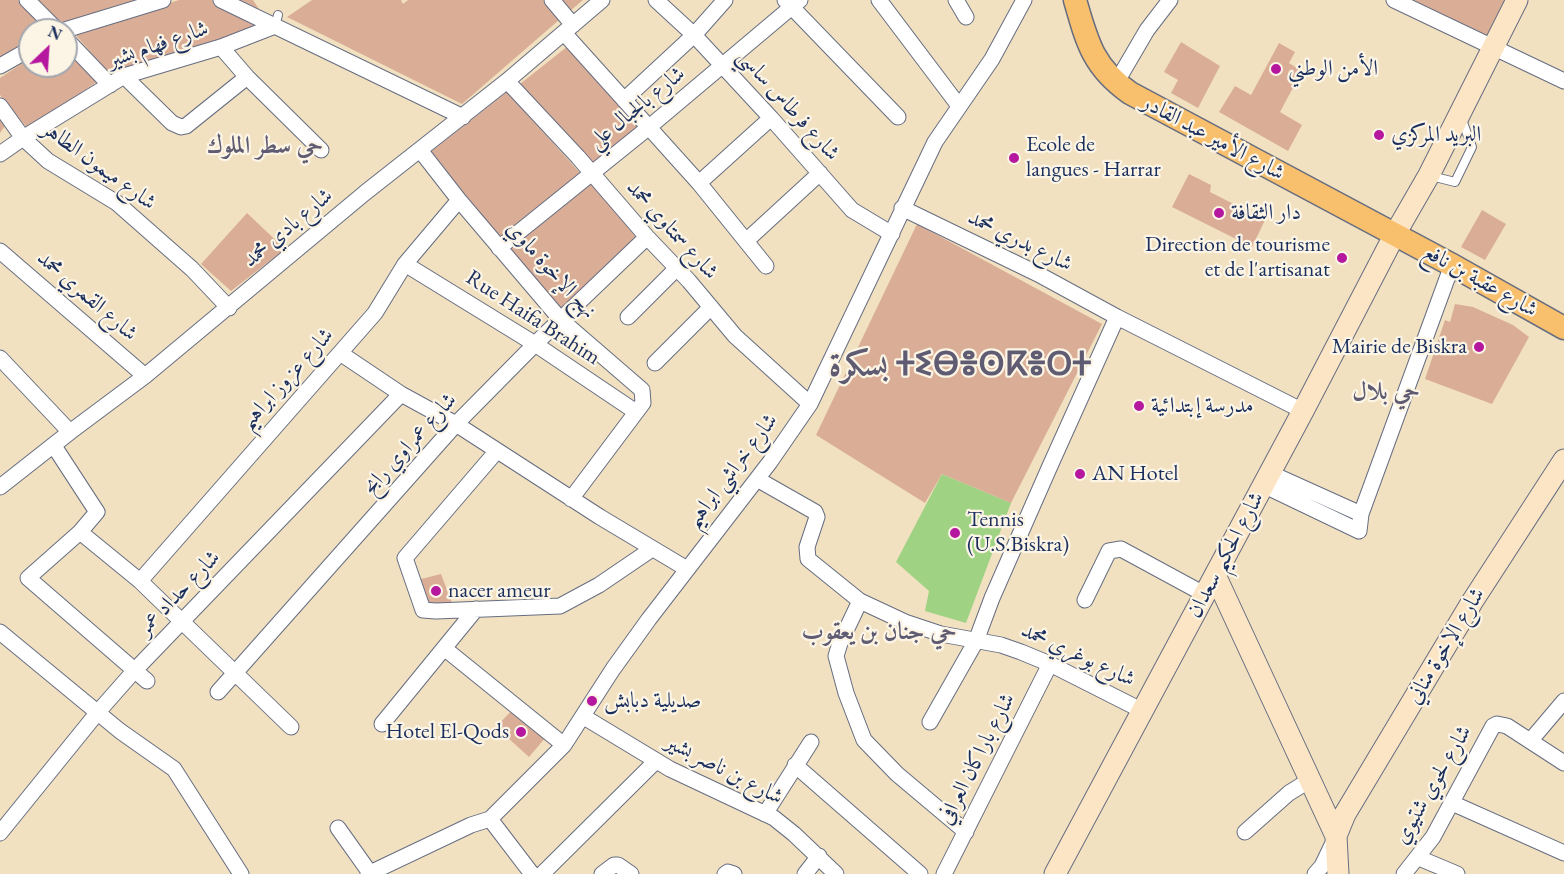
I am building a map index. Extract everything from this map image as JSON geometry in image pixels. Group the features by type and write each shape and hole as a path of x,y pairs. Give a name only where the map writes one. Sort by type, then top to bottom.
{"main road":[{"name":"شارع الأمير عبد القادر","path":"1075,0 1093,55 1116,83 1169,115 1395,234"},
{"name":"شارع عقبة بن نافع","path":"1395,234 1564,328"}],"street":[{"path":"27,0 45,18"},
{"path":"78,26 163,0"},
{"path":"221,0 277,21 463,117"},
{"path":"552,0 569,29 624,100 699,183 766,266"},
{"name":"شارع بادي محمد","path":"2,482 54,446 230,308 366,192 463,117 602,0"},
{"name":"شارع فرطاس ساسي","path":"656,0 723,66 852,210 892,234"},
{"path":"624,100 694,35 725,0"},
{"path":"879,0 959,106"},
{"path":"956,0 966,16"},
{"name":"شارع خراشي ابراهيم","path":"369,873 471,825 490,819 564,745 614,669 687,569 757,479 810,404 935,141 992,59 1024,0"},
{"path":"1116,83 1147,30 1170,0"},
{"path":"1394,0 1564,81"},
{"name":"شارع الحكيم سعدان","path":"1055,874 1395,234 1429,175 1517,0"},
{"path":"793,2 898,117"},
{"name":"شارع بالجبال علي","path":"499,248 723,66 793,2"},
{"name":"شارع فهام بشير","path":"0,154 22,138 124,76 221,47 277,21"},
{"path":"221,47 247,77 321,150"},
{"path":"78,52 110,85"},
{"path":"0,66 18,56"},
{"path":"124,76 172,123 181,127 186,126 247,77"},
{"name":"شارع سمتاوي محمد","path":"507,81 677,268 735,336 810,404"},
{"name":"شارع ميمون الطاهر","path":"0,106 22,138 48,161 117,203 192,269 230,308"},
{"path":"699,183 771,118"},
{"name":"نهج الإخوة ماوي","path":"420,150 459,200 561,320 642,390 643,403 636,412"},
{"path":"746,241 820,173"},
{"name":"شارع عزوز ابراهيم","path":"140,581 375,313 405,264 459,200"},
{"name":"شارع بدري محمد","path":"902,208 1038,274 1117,317 1303,411"},
{"name":"شارع عمراوي رابح","path":"218,692 456,424 535,344 647,237"},
{"name":"شارع القمري محمد","path":"0,251 145,376"},
{"name":"Rue Haifa Brahim","path":"405,264 535,344 636,412"},
{"path":"1266,479 1361,514 1452,265"},
{"path":"628,317 677,268"},
{"path":"655,363 711,307"},
{"path":"930,722 976,641 1030,510 1117,317"},
{"path":"340,353 401,394 456,424 496,452 687,569"},
{"path":"0,358 70,432"},
{"name":"شارع حداد عمر","path":"0,833 98,712 141,675 182,623 401,394"},
{"path":"571,499 636,412"},
{"path":"54,446 97,512 80,532 28,578 141,675"},
{"path":"496,452 405,558 423,610 560,606 599,585 652,549"},
{"name":"شارع الإخوة مناني","path":"1336,836 1345,814 1472,602 1564,460"},
{"name":"شارع بوغري محمد","path":"757,479 815,512 816,522 807,547 808,559 860,601 941,634 1001,645 1050,664 1143,711"},
{"path":"80,532 140,581 291,727"},
{"path":"1085,600 1109,551 1115,549 1121,549 1204,594"},
{"path":"1215,575 1336,836 1338,874"},
{"path":"860,601 836,656 846,693 864,740 897,774 966,832"},
{"path":"382,724 476,609"},
{"path":"0,632 174,770 241,874"},
{"path":"444,648 564,745"},
{"name":"شارع باراكان العرافي","path":"944,874 1050,664"},
{"path":"1531,740 1564,700"},
{"name":"شارع بن ناصر بشير","path":"584,717 656,761 737,803 765,814 794,834 836,874"},
{"name":"شارع لحوي شتيوي","path":"1404,874 1419,858 1433,837 1493,726 1497,724 1507,726 1564,763"},
{"path":"765,814 811,742"},
{"path":"542,874 656,761"},
{"path":"795,765 920,874"},
{"path":"1245,832 1289,793 1310,780"},
{"path":"1452,803 1564,853"},
{"path":"490,819 532,874"},
{"path":"338,828 369,873"},
{"path":"1315,874 1322,866 1336,836"},
{"path":"805,874 819,856"},
{"path":"1419,858 1456,874"},
{"path":"602,874 614,865 631,874"},
{"path":"725,874 728,872 734,874"}],"green space":[{"name":"Tennis (U.S.Biskra)","path":"942,474 1011,503 966,623 925,611 929,591 896,562"}],"building":[{"path":"0,0 18,0 37,18 18,18 18,50 0,61"},
{"path":"33,0 147,0 78,21 78,18 51,18"},
{"path":"179,0 212,0 256,27 111,76 78,38 78,32"},
{"path":"240,0 253,0 259,9"},
{"path":"312,0 401,0 403,4 408,0 543,0 559,20 462,104 287,17"},
{"path":"561,0 583,0 570,11"},
{"path":"1408,0 1507,0 1489,38"},
{"path":"1181,42 1220,66 1198,108 1171,93 1178,80 1164,72"},
{"path":"1279,43 1295,52 1289,63 1302,71 1280,112 1302,125 1288,151 1219,112 1235,86 1251,95"},
{"path":"568,46 637,127 591,166 520,84"},
{"path":"78,59 98,81 28,129 0,95 0,78 18,66 18,78 78,78"},
{"path":"507,92 581,174 501,238 428,154"},
{"path":"0,115 7,123 0,133"},
{"name":"دار الثقافة","path":"1189,174 1211,185 1210,192 1265,220 1252,247 1172,207"},
{"path":"590,181 639,241 561,314 511,249 555,205"},
{"path":"1482,210 1506,224 1485,260 1461,247"},
{"path":"247,213 285,249 231,291 201,264"},
{"path":"917,224 1102,324 1011,503 942,474 925,503 816,435"},
{"name":"Mairie de Biskra","path":"1455,304 1473,307 1513,325 1529,337 1492,404 1425,379 1445,320 1450,322"},
{"name":"nacer ameur","path":"441,574 452,603 430,607 421,579"},
{"name":"Hotel El-Qods","path":"514,708 546,737 529,757 496,727"}],"place":[{"name":"الأمن الوطني","path":"1276,69"},
{"name":"البريد المركزي","path":"1379,135"},
{"name":"Ecole de langues - Harrar","path":"1014,158"},
{"name":"دار الثقافة","path":"1219,213"},
{"name":"Direction de tourisme et de l'artisanat","path":"1342,258"},
{"name":"Mairie de Biskra","path":"1479,347"},
{"name":"مدرسة إبتدائية","path":"1139,406"},
{"name":"AN Hotel","path":"1080,474"},
{"name":"Tennis (U.S.Biskra)","path":"955,533"},
{"name":"nacer ameur","path":"436,591"},
{"name":"صديلية دبابش","path":"592,701"},
{"name":"Hotel El-Qods","path":"521,732"}],"district":[{"name":"حي سطر الملوك","path":"265,146"},
{"name":"بسكرة ⵜⵉⴱⴻⵙⴽⴻⵔⵜ","path":"960,366"},
{"name":"حي بلال","path":"1386,392"},
{"name":"حي جنان بن يعقوب","path":"879,632"}]}
